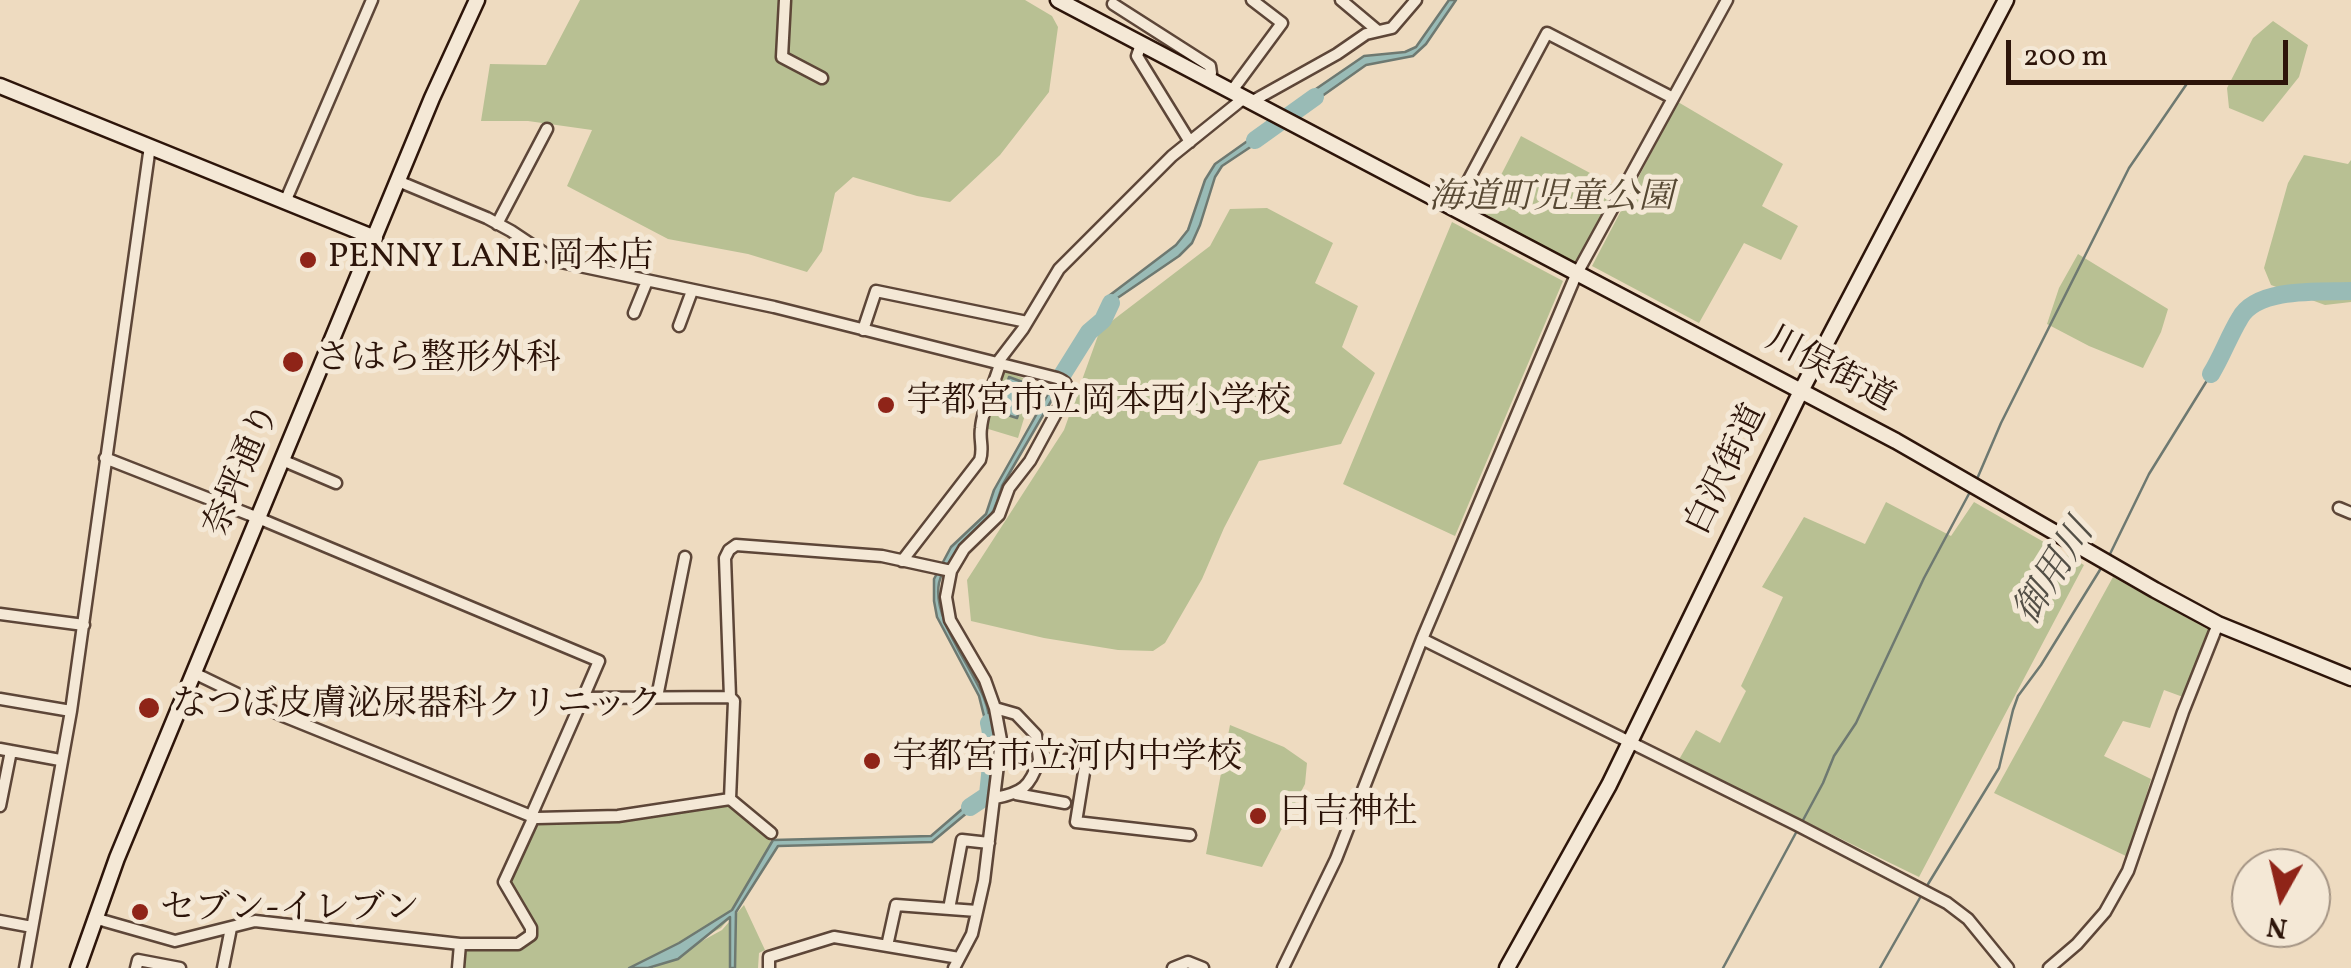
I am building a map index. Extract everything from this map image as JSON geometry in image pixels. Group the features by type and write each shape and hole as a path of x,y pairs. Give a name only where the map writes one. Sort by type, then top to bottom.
{"main road":[{"name":"奈坪通り","path":"78,968 116,858 432,98 477,0"},
{"name":"川俣街道","path":"1058,0 1896,441 2218,624 2351,678"},
{"name":"白沢街道","path":"1507,968 1608,785 1801,392 2006,0"},
{"path":"0,86 374,238"}],"street":[{"path":"285,202 372,0"},
{"path":"785,0 782,57 822,78"},
{"path":"1242,98 1282,23 1252,0"},
{"path":"1342,0 1378,31"},
{"path":"902,560 980,460 981,422 998,364 1058,269 1172,156 1242,98 1337,54 1366,34 1392,28 1416,0"},
{"path":"1283,968 1336,859 1422,639 1576,275 1727,0"},
{"path":"1110,2 1117,13 1112,28"},
{"path":"1110,2 1210,66 1209,80"},
{"path":"1453,210 1547,33 1673,98"},
{"path":"1141,44 1137,56 1190,142"},
{"path":"497,224 547,128"},
{"path":"25,968 71,711 150,146"},
{"path":"398,181 497,224 556,261 774,307 1060,379 1066,384 1067,393 1030,461 1009,488 999,515 946,570 950,620 985,680 1000,740 984,881 972,934 956,963 834,937 769,956 768,968"},
{"path":"634,313 647,281"},
{"path":"679,326 692,291"},
{"path":"864,330 876,291 1027,322"},
{"path":"94,918 175,942 255,921 460,944 518,944 531,936 531,928 504,882 599,661 105,458"},
{"path":"282,460 336,483"},
{"path":"2338,508 2351,513"},
{"path":"730,799 734,701 730,696 726,558 729,550 736,546 882,556 946,570"},
{"path":"656,697 685,557"},
{"path":"0,614 84,625"},
{"path":"2050,968 2105,912 2128,870 2218,624"},
{"path":"1422,639 1947,903 1968,919 2008,968"},
{"path":"194,672 282,715 537,818 618,816 730,799 771,833"},
{"path":"583,698 730,696"},
{"path":"0,699 71,711"},
{"path":"995,708 1016,714 1036,736 1040,760 1025,788 995,798"},
{"path":"0,806 5,750 60,760"},
{"path":"1040,760 1078,760 1085,766 1076,822 1190,835"},
{"path":"1015,794 1065,803"},
{"path":"949,909 962,840 989,844"},
{"path":"887,946 896,904 977,912"},
{"path":"0,921 32,927"},
{"path":"224,968 231,928"},
{"path":"458,968 460,944"},
{"path":"136,968 138,960 180,968"},
{"path":"1173,968 1188,962 1203,968"}],"green space":[{"path":"580,0 1025,0 1052,16 1058,27 1049,92 1000,155 950,202 853,177 835,193 822,251 807,272 748,254 668,239 567,186 592,130 528,121 481,121 490,64 546,65"},
{"path":"2273,21 2308,45 2299,77 2263,122 2229,108 2227,88 2253,38"},
{"path":"1678,102 1783,164 1762,206 1798,226 1781,260 1744,243 1699,323 1592,266"},
{"name":"海道町児童公園","path":"1521,136 1618,188 1575,264 1482,212"},
{"path":"2304,155 2348,164 2351,160 2351,302 2325,305 2271,285 2264,268 2288,183"},
{"path":"1267,208 1333,243 1315,283 1358,306 1342,347 1375,373 1341,444 1259,461 1202,579 1165,643 1153,651 1118,650 1044,638 971,621 967,580 1064,430 1100,330 1210,246 1230,209"},
{"path":"1452,222 1563,281 1455,536 1343,484"},
{"path":"2078,254 2168,309 2143,368 2047,324 2059,288"},
{"path":"1003,371 1035,382 1018,438 985,428"},
{"path":"1886,502 1951,536 1974,502 2084,565 1919,877 1712,776 1677,763 1696,730 1720,743 1746,691 1741,686 1783,597 1762,587 1804,517 1865,544"},
{"path":"2113,577 2209,630 2183,697 2164,690 2150,728 2123,721 2104,756 2151,779 2128,857 1994,793"},
{"path":"1230,725 1284,747 1307,763 1305,784 1262,867 1206,854"},
{"path":"730,799 777,848 721,928 646,968 458,968 460,944 518,944 531,935 504,882 532,821 618,816"},
{"path":"744,905 765,950 759,953 758,968 653,968 722,930"}],"water":[{"path":"1449,0 1456,0 1426,44 1413,56 1366,65 1301,111 1291,106 1364,56 1405,52 1416,47"},
{"path":"1270,125 1276,130 1222,166 1192,243 1116,299 1103,323 1096,319 1110,295 1176,245 1188,230 1205,180 1215,164"},
{"path":"1067,360 1072,365 1002,486 990,518 953,558 939,583 941,612 988,710 991,747 986,797 932,842 778,846 736,912 735,968 730,968 730,917 678,959 648,968 629,968 732,910 773,840 931,836 982,792 989,736 979,696 937,617 934,579 951,547 986,514 994,490"},
{"path":"1009,377 1028,384 1017,418 998,412"}],"waterway":[{"path":"1977,479 2001,423 2129,168 2186,85"},
{"path":"1255,140 1315,97"},
{"name":"御用川","path":"2211,374 2248,308 2291,293 2351,291"},
{"path":"1059,380 1111,303"},
{"name":"御用川","path":"2110,554 2149,474 2211,374"},
{"path":"1802,822 1834,756 1856,723 1924,578 1971,490"},
{"name":"御用川","path":"1925,889 1999,768 2018,696 2103,565"},
{"path":"970,807 988,795 992,750 989,723"},
{"path":"1723,968 1798,829"},
{"name":"御用川","path":"1880,968 1921,896"}],"place":[{"name":"PENNY LANE 岡本店","path":"308,260"},
{"name":"さはら整形外科","path":"293,362"},
{"name":"宇都宮市立岡本西小学校","path":"886,405"},
{"name":"なつぼ皮膚泌尿器科クリニック","path":"149,708"},
{"name":"宇都宮市立河内中学校","path":"872,761"},
{"name":"日吉神社","path":"1258,816"},
{"name":"セブン-イレブン","path":"140,912"}]}
